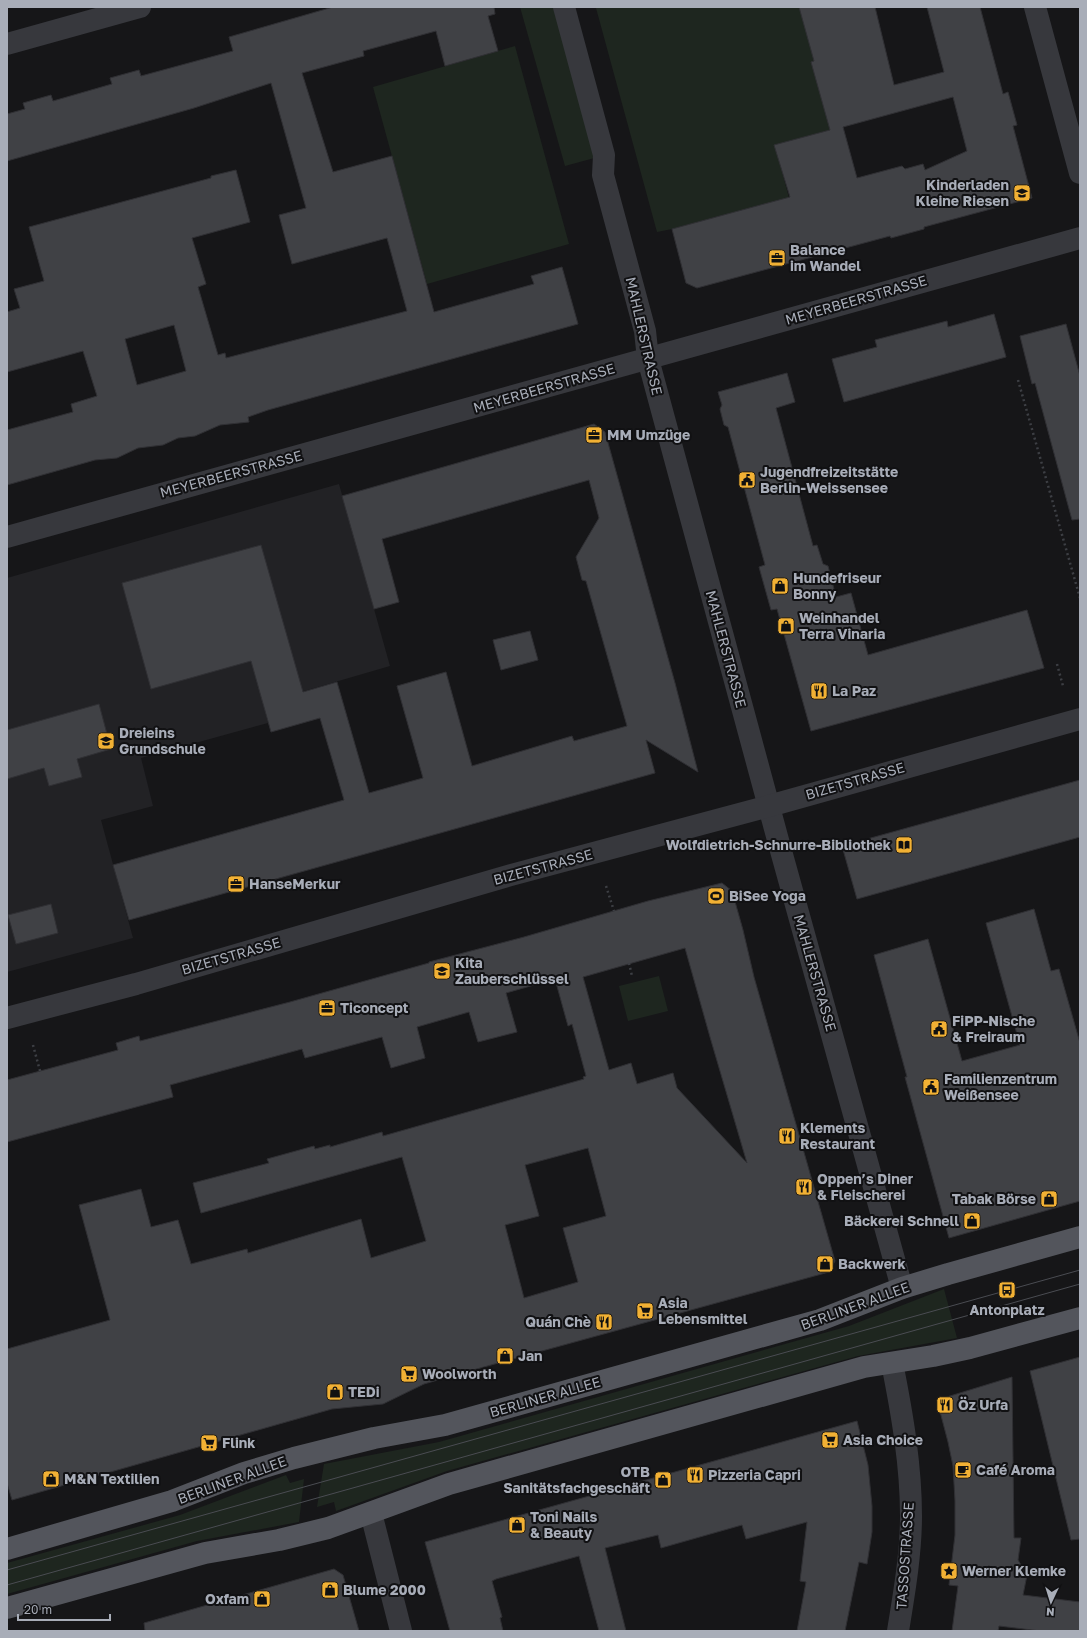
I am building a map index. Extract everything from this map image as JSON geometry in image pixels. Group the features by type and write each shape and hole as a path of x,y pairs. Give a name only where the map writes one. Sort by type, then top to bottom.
{"main road":[{"name":"BERLINER ALLEE","path":"7,1548 172,1501 244,1473 294,1458 374,1438 445,1426 820,1320 902,1288 1080,1237"},
{"path":"7,1608 205,1553 279,1540 328,1528 449,1484 864,1368 970,1348 1080,1318"}],"street":[{"path":"7,44 140,7"},
{"name":"MAHLERSTRASSE","path":"564,7 604,155 603,175 645,331 648,359 902,1288"},
{"path":"1035,7 1080,173"},
{"name":"MEYERBEERSTRASSE","path":"7,537 1080,238"},
{"name":"BIZETSTRASSE","path":"7,1018 142,982 505,877 769,806 1080,719"},
{"name":"TASSOSTRASSE","path":"892,1363 900,1402 909,1472 911,1517 905,1592 898,1631"},
{"path":"371,1513 401,1631"}],"path":[{"path":"1018,380 1080,598"},
{"path":"1057,664 1063,686"},
{"path":"606,886 614,911"},
{"path":"629,964 632,976"},
{"path":"34,1045 40,1071"}],"shaded area":[{"path":"520,7 568,7 609,154 565,166"},
{"path":"799,7 815,61 830,130 775,145 789,198 657,232 596,8"},
{"path":"515,46 569,244 427,284 373,87"},
{"name":"Dreieins Grundschule","path":"339,484 390,666 263,703 268,723 141,758 153,806 101,820 133,938 7,972 7,578"},
{"path":"659,976 668,1011 628,1021 619,986"},
{"path":"944,1289 957,1338 858,1356 447,1471 336,1511 334,1502 317,1507 324,1464 439,1442 849,1326"},
{"path":"286,1475 290,1483 304,1479 299,1522 197,1541 7,1594 7,1563 180,1515"}],"building":[{"path":"333,7 494,7 495,14 488,16 498,51 445,66 436,31 363,51 364,56 302,73 333,172 392,156 434,312 534,284 531,276 562,267 578,324 268,410 248,417 249,422 220,425 195,436 178,438 163,445 138,448 117,458 95,460 7,485 7,430 73,412 71,404 97,396 83,351 7,372 7,312 20,308 14,289 44,281 29,227 236,170 250,222 192,238 206,284 198,287 218,355 225,353 226,358 407,311 387,238 292,264 279,215 306,208 271,83 194,108 7,161 7,114 25,109 23,103 51,95 53,101 112,84 110,78 139,70 141,76 233,51 229,37","holes":["174,325 186,371 137,385 125,339"]},
{"path":"799,7 875,7 894,85 944,72 927,7 980,7 1003,94 1008,92 1017,125 1013,126 1032,198 924,227 924,229 891,238 890,236 697,288 686,283 672,229 790,197 774,145 830,130 811,62 814,61","holes":["953,97 967,151 925,170 923,164 905,169 902,166 857,178 843,127"]},
{"path":"994,314 1006,357 844,402 832,359 877,347 875,340 947,321 948,327"},
{"path":"1066,324 1080,376 1080,519 1072,520 1035,383 1032,384 1020,336"},
{"path":"787,373 795,402 776,408 813,546 817,545 823,564 828,566 836,597 851,593 868,655 1027,610 1044,668 811,731 777,609 771,610 759,567 765,565 728,427 724,425 720,409 722,405 718,392"},
{"path":"594,424 605,432 675,683 698,772 646,740 655,773 129,920 113,865 344,800 320,718 271,732 251,661 151,689 122,583 261,545 303,692 337,682 369,793 423,778 397,686 446,672 472,766 572,736 574,741 627,726 586,581 582,580 576,557 599,518 589,480 382,539 399,602 374,609 342,496"},
{"path":"530,631 538,660 501,670 493,640"},
{"path":"99,704 111,749 77,759 82,777 49,786 44,768 7,779 7,730"},
{"path":"1080,780 1080,837 857,899 842,846"},
{"path":"722,883 732,891 754,977 835,1261 829,1272 424,1384 383,1404 332,1409 12,1500 7,1483 7,1349 110,1320 79,1205 141,1189 151,1227 178,1220 191,1264 247,1249 248,1253 361,1219 371,1258 426,1241 402,1157 201,1213 193,1183 269,1163 267,1159 314,1146 315,1149 330,1145 330,1147 382,1132 383,1136 584,1079 583,1077 586,1076 572,1024 568,1026 555,979 506,993 517,1032 478,1042 469,1012 417,1027 425,1058 391,1068 382,1037 305,1058 302,1049 170,1085 173,1097 7,1142 7,1080 118,1050 116,1043 139,1036 140,1041 290,1002 648,901","holes":["685,948 710,1037 747,1163 677,1088 673,1073 637,1084 631,1063 609,1070 583,977","588,1148 606,1216 563,1228 578,1282 524,1298 505,1225 539,1216 525,1165"]},
{"path":"51,904 58,933 16,944 8,915"},
{"path":"1034,909 1051,971 1059,969 1080,1043 1080,1201 949,1238 905,1077 907,1077 874,955 928,939 962,1061 1020,1045 986,923"},
{"path":"1080,1357 1080,1539 1071,1540 1030,1371"},
{"path":"1012,1377 1014,1538 1021,1538 1018,1560 1027,1575 1023,1595 1080,1602 1080,1631 1040,1631 999,1626 998,1631 952,1631 958,1586 949,1585 955,1535 953,1466 937,1400"},
{"path":"857,1421 868,1465 872,1506 872,1532 867,1564 859,1562 845,1631 797,1631 806,1582 800,1581 807,1522 746,1539 742,1525 661,1548 658,1535 605,1548 626,1631 599,1631 579,1556 492,1581 502,1617 500,1618 503,1631 450,1631 425,1542"},
{"path":"334,1569 343,1575 359,1631 145,1631 144,1623"}],"tram line":[{"path":"7,1570 1080,1270"},
{"path":"7,1585 1080,1284"}],"place":[{"name":"Kinderladen Kleine Riesen","path":"1022,193"},
{"name":"Balance im Wandel","path":"777,258"},
{"name":"MM Umzüge","path":"594,435"},
{"name":"Jugendfreizeitstätte Berlin-Weissensee","path":"747,480"},
{"name":"Hundefriseur Bonny","path":"780,586"},
{"name":"Weinhandel Terra Vinaria","path":"786,626"},
{"name":"La Paz","path":"819,691"},
{"name":"Dreieins Grundschule","path":"106,741"},
{"name":"Wolfdietrich-Schnurre-Bibliothek","path":"904,845"},
{"name":"HanseMerkur","path":"236,884"},
{"name":"BiSee Yoga","path":"716,896"},
{"name":"Kita Zauberschlüssel","path":"442,971"},
{"name":"Ticoncept","path":"327,1008"},
{"name":"FiPP-Nische & Freiraum","path":"939,1029"},
{"name":"Familienzentrum Weißensee","path":"931,1087"},
{"name":"Klements Restaurant","path":"787,1136"},
{"name":"Oppen’s Diner & Fleischerei","path":"804,1187"},
{"name":"Tabak Börse","path":"1049,1199"},
{"name":"Bäckerei Schnell","path":"972,1221"},
{"name":"Backwerk","path":"825,1264"},
{"name":"Antonplatz","path":"1007,1290"},
{"name":"Asia Lebensmittel","path":"645,1311"},
{"name":"Quán Chè","path":"604,1322"},
{"name":"Jan","path":"505,1356"},
{"name":"Woolworth","path":"409,1374"},
{"name":"TEDi","path":"335,1392"},
{"name":"Öz Urfa","path":"945,1405"},
{"name":"Asia Choice","path":"830,1440"},
{"name":"Flink","path":"209,1443"},
{"name":"Café Aroma","path":"963,1470"},
{"name":"Pizzeria Capri","path":"695,1475"},
{"name":"M&N Textilien","path":"51,1479"},
{"name":"OTB Sanitätsfachgeschäft","path":"663,1480"},
{"name":"Toni Nails & Beauty","path":"517,1525"},
{"name":"Werner Klemke","path":"949,1571"},
{"name":"Blume 2000","path":"330,1590"},
{"name":"Oxfam","path":"262,1599"}]}
